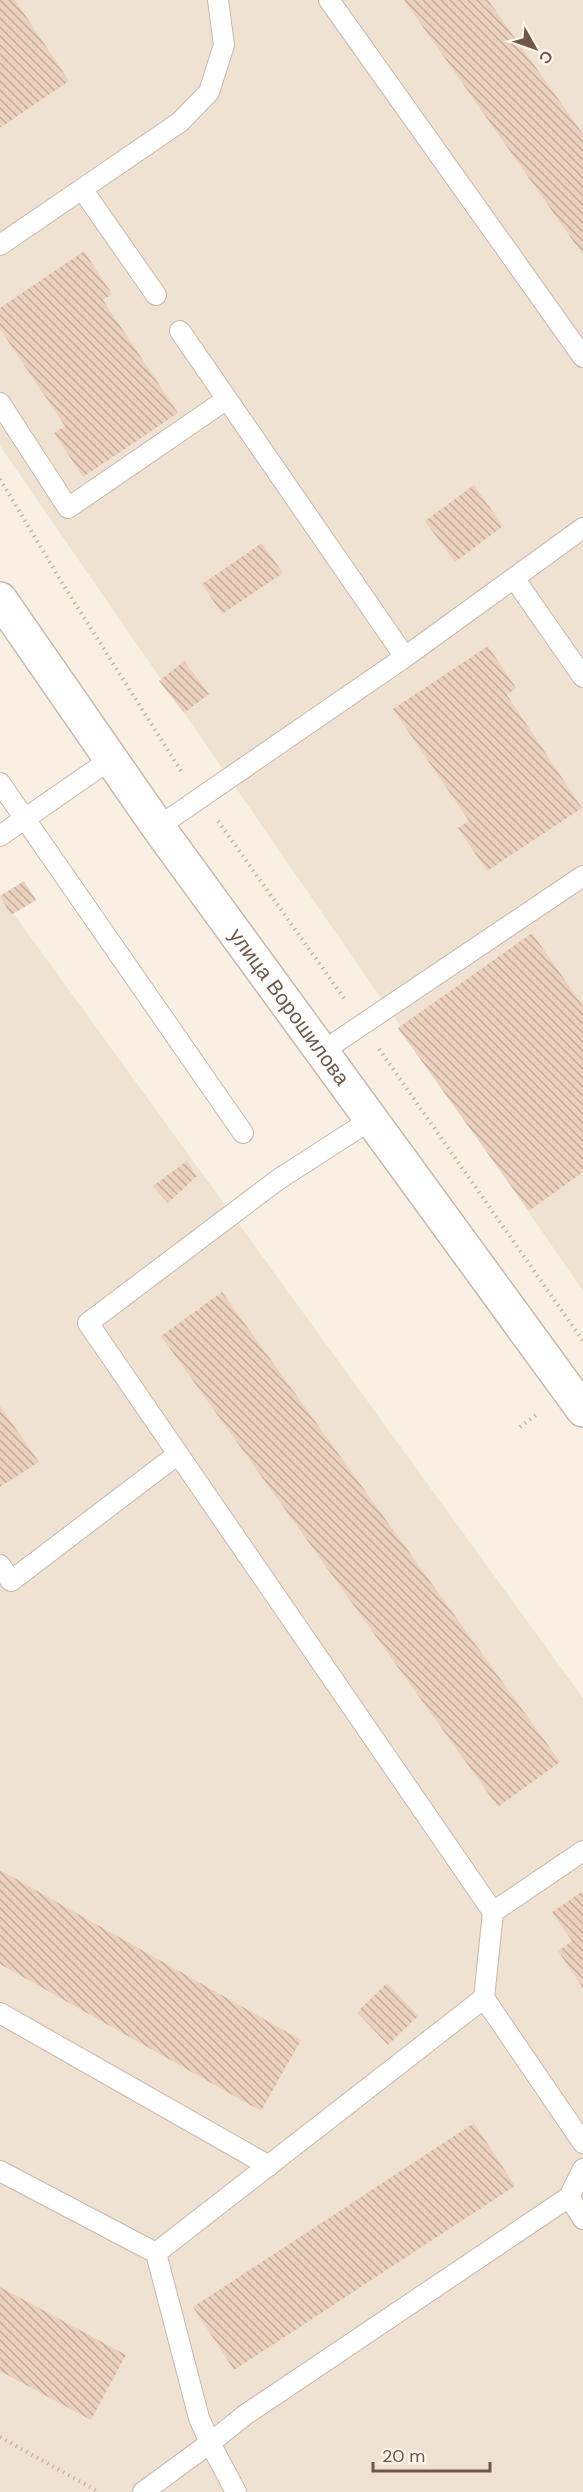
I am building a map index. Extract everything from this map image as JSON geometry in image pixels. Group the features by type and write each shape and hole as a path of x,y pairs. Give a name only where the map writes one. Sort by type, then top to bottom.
{"street":[{"name":"улица Ворошилова","path":"0,599 158,827 583,1410"}],"lane":[{"path":"0,245 180,122 209,92 224,45 218,0"},
{"path":"329,0 583,357"},
{"path":"82,189 156,295"},
{"path":"180,331 405,657"},
{"path":"0,403 68,508 227,399"},
{"path":"158,827 405,657 583,528"},
{"path":"514,578 583,677"},
{"path":"0,836 111,759"},
{"path":"0,783 243,1133"},
{"path":"323,1051 583,876"},
{"path":"372,1119 279,1179 88,1323 493,1912 484,1998 583,2143"},
{"path":"4,1578 178,1454"},
{"path":"493,1912 583,1851"},
{"path":"156,2253 484,1998"},
{"path":"0,2013 268,2166"},
{"path":"143,2492 244,2415 570,2197 583,2169"},
{"path":"0,2171 156,2253 199,2418 236,2492"},
{"path":"570,2197 583,2219"}],"path":[{"path":"0,479 64,586 182,772 363,1025 583,1341"},
{"path":"520,1427 545,1408"},
{"path":"0,2437 99,2492"}],"shaded area":[{"path":"0,0 583,0 583,1291 0,446"},
{"path":"0,895 583,1698 583,2492 0,2492"}],"building":[{"path":"0,0 15,0 69,81 0,128"},
{"path":"404,0 488,0 583,134 583,255"},
{"path":"84,251 112,294 103,300 178,413 83,477 54,433 65,426 0,329 0,308"},
{"path":"474,485 503,526 455,562 425,521"},
{"path":"262,543 283,573 222,614 202,584"},
{"path":"488,646 516,688 507,695 582,808 487,871 458,828 469,821 393,709"},
{"path":"184,661 209,694 184,713 159,681"},
{"path":"24,881 36,900 11,915 0,896"},
{"path":"532,933 583,1006 583,1172 529,1211 398,1028"},
{"path":"187,1161 197,1176 168,1203 153,1186"},
{"path":"222,1292 560,1762 498,1807 161,1336"},
{"path":"0,1406 39,1462 0,1487"},
{"path":"0,1870 301,2040 261,2111 0,1964"},
{"path":"583,1891 583,1988 558,1951 572,1941 552,1912"},
{"path":"387,1983 418,2016 388,2045 357,2012"},
{"path":"474,2123 515,2186 234,2370 193,2307"},
{"path":"0,2287 126,2355 91,2420 0,2371"}]}
